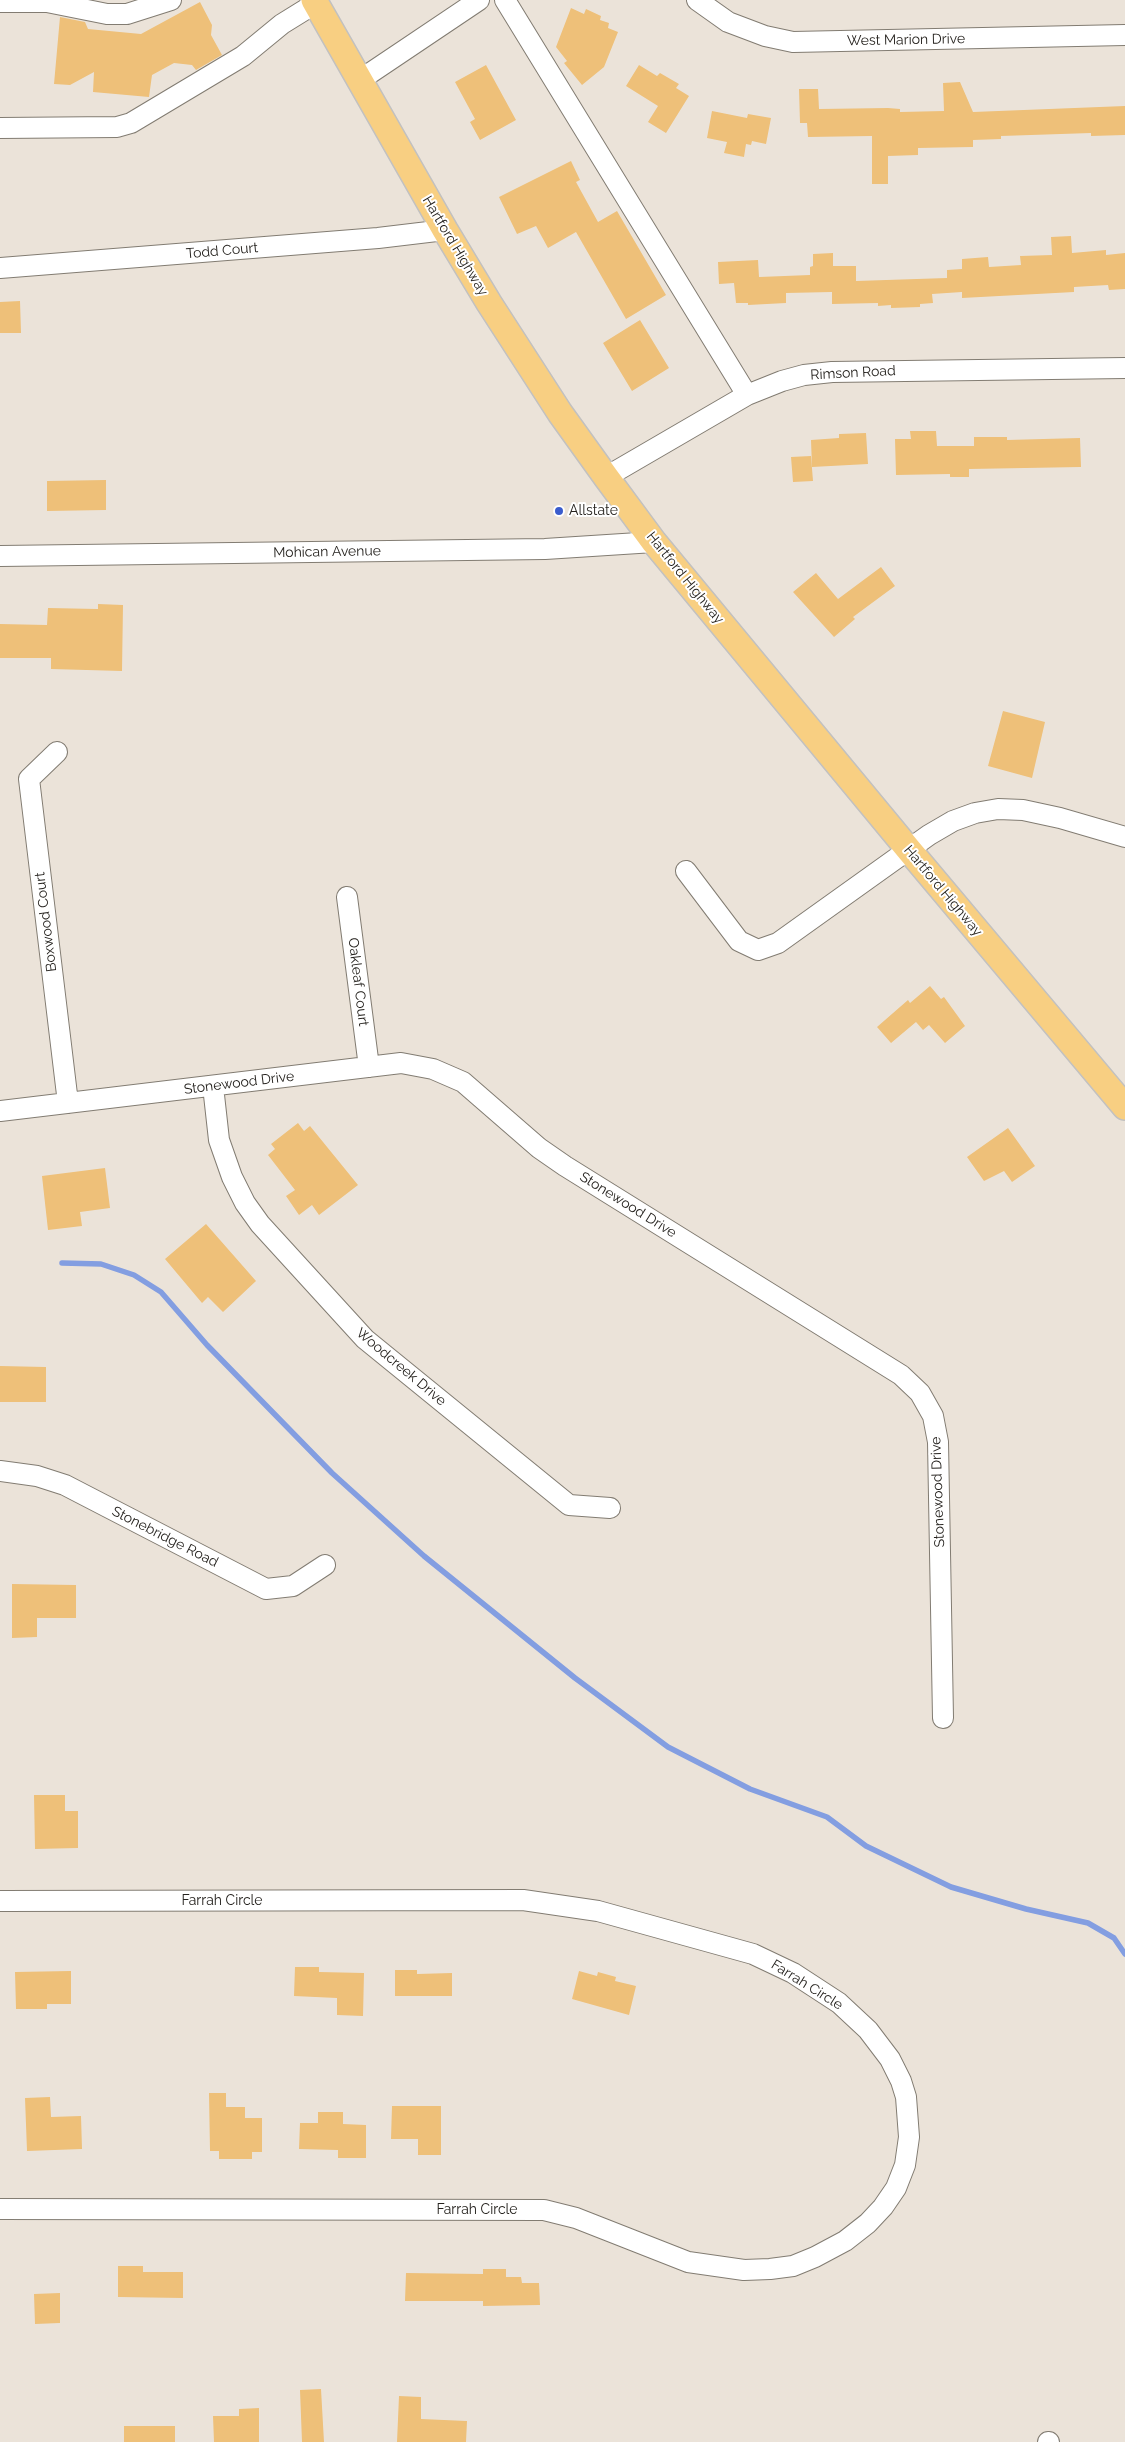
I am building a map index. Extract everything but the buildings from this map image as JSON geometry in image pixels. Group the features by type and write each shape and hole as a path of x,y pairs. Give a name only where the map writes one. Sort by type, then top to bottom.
{"main road":[{"name":"Hartford Highway","path":"315,1 445,230 550,397 606,477 654,542 1125,1107"}],"street":[{"path":"0,2 47,2 107,14 117,14 148,9 171,0"},
{"path":"360,80 479,0"},
{"path":"505,0 746,395"},
{"name":"West Marion Drive","path":"698,0 728,22 765,36 793,42 1125,35"},
{"path":"0,128 117,126 131,123 243,56 282,24 315,1"},
{"name":"Todd Court","path":"0,268 368,239 445,230"},
{"name":"Rimson Road","path":"606,477 746,395 782,381 832,372 1125,368"},
{"name":"Mohican Avenue","path":"0,556 545,549 654,542"},
{"name":"Boxwood Court","path":"57,752 29,779 68,1103"},
{"path":"686,871 738,942 758,950 778,943 953,821 975,813 998,809 1023,810 1060,818 1125,837"},
{"name":"Oakleaf Court","path":"348,897 369,1067"},
{"name":"Stonewood Drive","path":"0,1111 401,1063 417,1065 448,1075 462,1082 539,1148 565,1166 901,1375 920,1393 932,1416 938,1442 943,1718"},
{"name":"Woodcreek Drive","path":"214,1086 219,1140 232,1177 245,1203 260,1224 365,1339 569,1505 610,1508"},
{"name":"Stonebridge Road","path":"0,1471 37,1476 65,1485 266,1589 294,1586 325,1565"},
{"name":"Farrah Circle","path":"0,1901 523,1900 598,1911 753,1954 793,1973 839,2003 868,2030 890,2059 906,2097 909,2138 905,2165 896,2188 883,2207 868,2223 845,2241 815,2257 793,2266 770,2269 727,2268 688,2262 576,2218 544,2210 0,2208"}],"waterway":[{"path":"62,1263 101,1264 134,1275 161,1292 207,1345 332,1473 424,1556 575,1678 668,1747 750,1789 827,1817 866,1846 951,1887 1026,1909 1088,1923 1114,1938 1125,1954"}],"place":[{"name":"Allstate","path":"559,511"}]}
